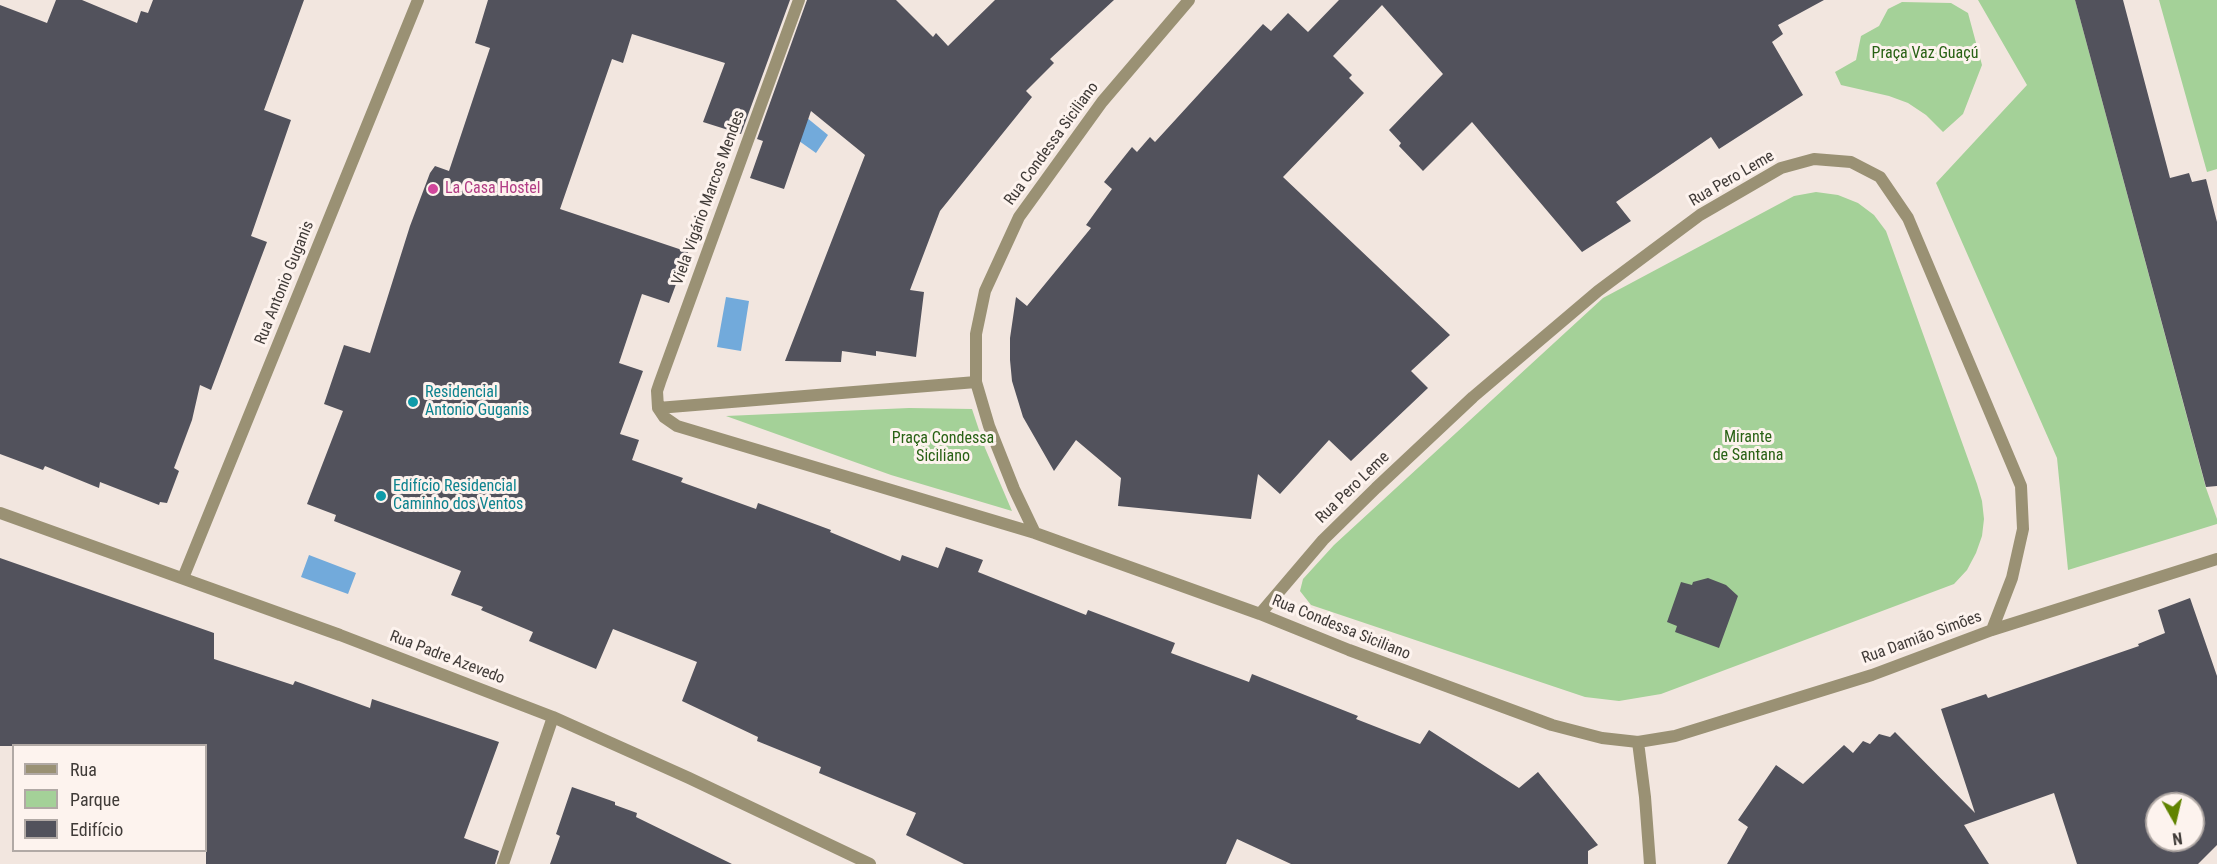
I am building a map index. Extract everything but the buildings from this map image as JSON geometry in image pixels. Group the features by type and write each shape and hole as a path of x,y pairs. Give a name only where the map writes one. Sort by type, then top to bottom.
{"street":[{"name":"Rua Antonio Guganis","path":"183,578 418,0"},
{"name":"Viela Vigário Marcos Mendes","path":"658,408 657,391 660,382 799,0"},
{"name":"Rua Condessa Siciliano","path":"1035,533 1014,489 989,426 976,382 976,334 986,291 1019,217 1102,102 1189,0"},
{"name":"Rua Pero Leme","path":"1260,614 1323,540 1376,488 1473,397 1598,291 1700,215 1781,168 1814,159 1851,162 1880,177 1908,218 2021,486 2023,529 2012,578 1992,630"},
{"path":"658,408 976,382"},
{"name":"Rua Condessa Siciliano","path":"658,408 664,417 677,426 1035,533 1260,614 1349,650 1551,725 1602,738 1638,742"},
{"name":"Rua Padre Azevedo","path":"0,513 450,676 553,717 690,778 870,864"},
{"name":"Rua Damião Simões","path":"1638,742 1676,736 1872,675 1992,630 2217,559"},
{"path":"502,864 553,717"},
{"path":"1638,742 1650,864"}],"green space":[{"path":"1978,0 2075,0 2206,488 2217,519 2217,524 2068,570 2057,458 1936,183 2027,85"},
{"path":"2159,0 2217,0 2217,169 2207,172"},
{"name":"Praça Vaz Guaçú","path":"1902,2 1951,3 1968,13 1982,65 1963,114 1943,132 1926,115 1908,103 1889,96 1841,85 1835,72 1856,60 1861,36 1879,26 1888,9"},
{"name":"Mirante de Santana","path":"1816,192 1838,195 1858,203 1874,215 1886,231 1977,484 1984,519 1982,536 1967,570 1954,584 1661,694 1619,701 1585,697 1311,605 1300,591 1303,579 1334,545 1603,298 1794,196"},
{"name":"Praça Condessa Siciliano","path":"909,408 972,409 985,448 1012,511 891,475 726,416"}],"water":[{"path":"790,104 828,135 816,153 778,126"},
{"path":"726,297 749,301 741,351 717,347"},
{"path":"309,555 356,573 348,594 301,577"}],"place":[{"name":"La Casa Hostel","path":"433,189"},
{"name":"Residencial Antonio Guganis","path":"413,402"},
{"name":"Edifício Residencial Caminho dos Ventos","path":"381,496"}]}
